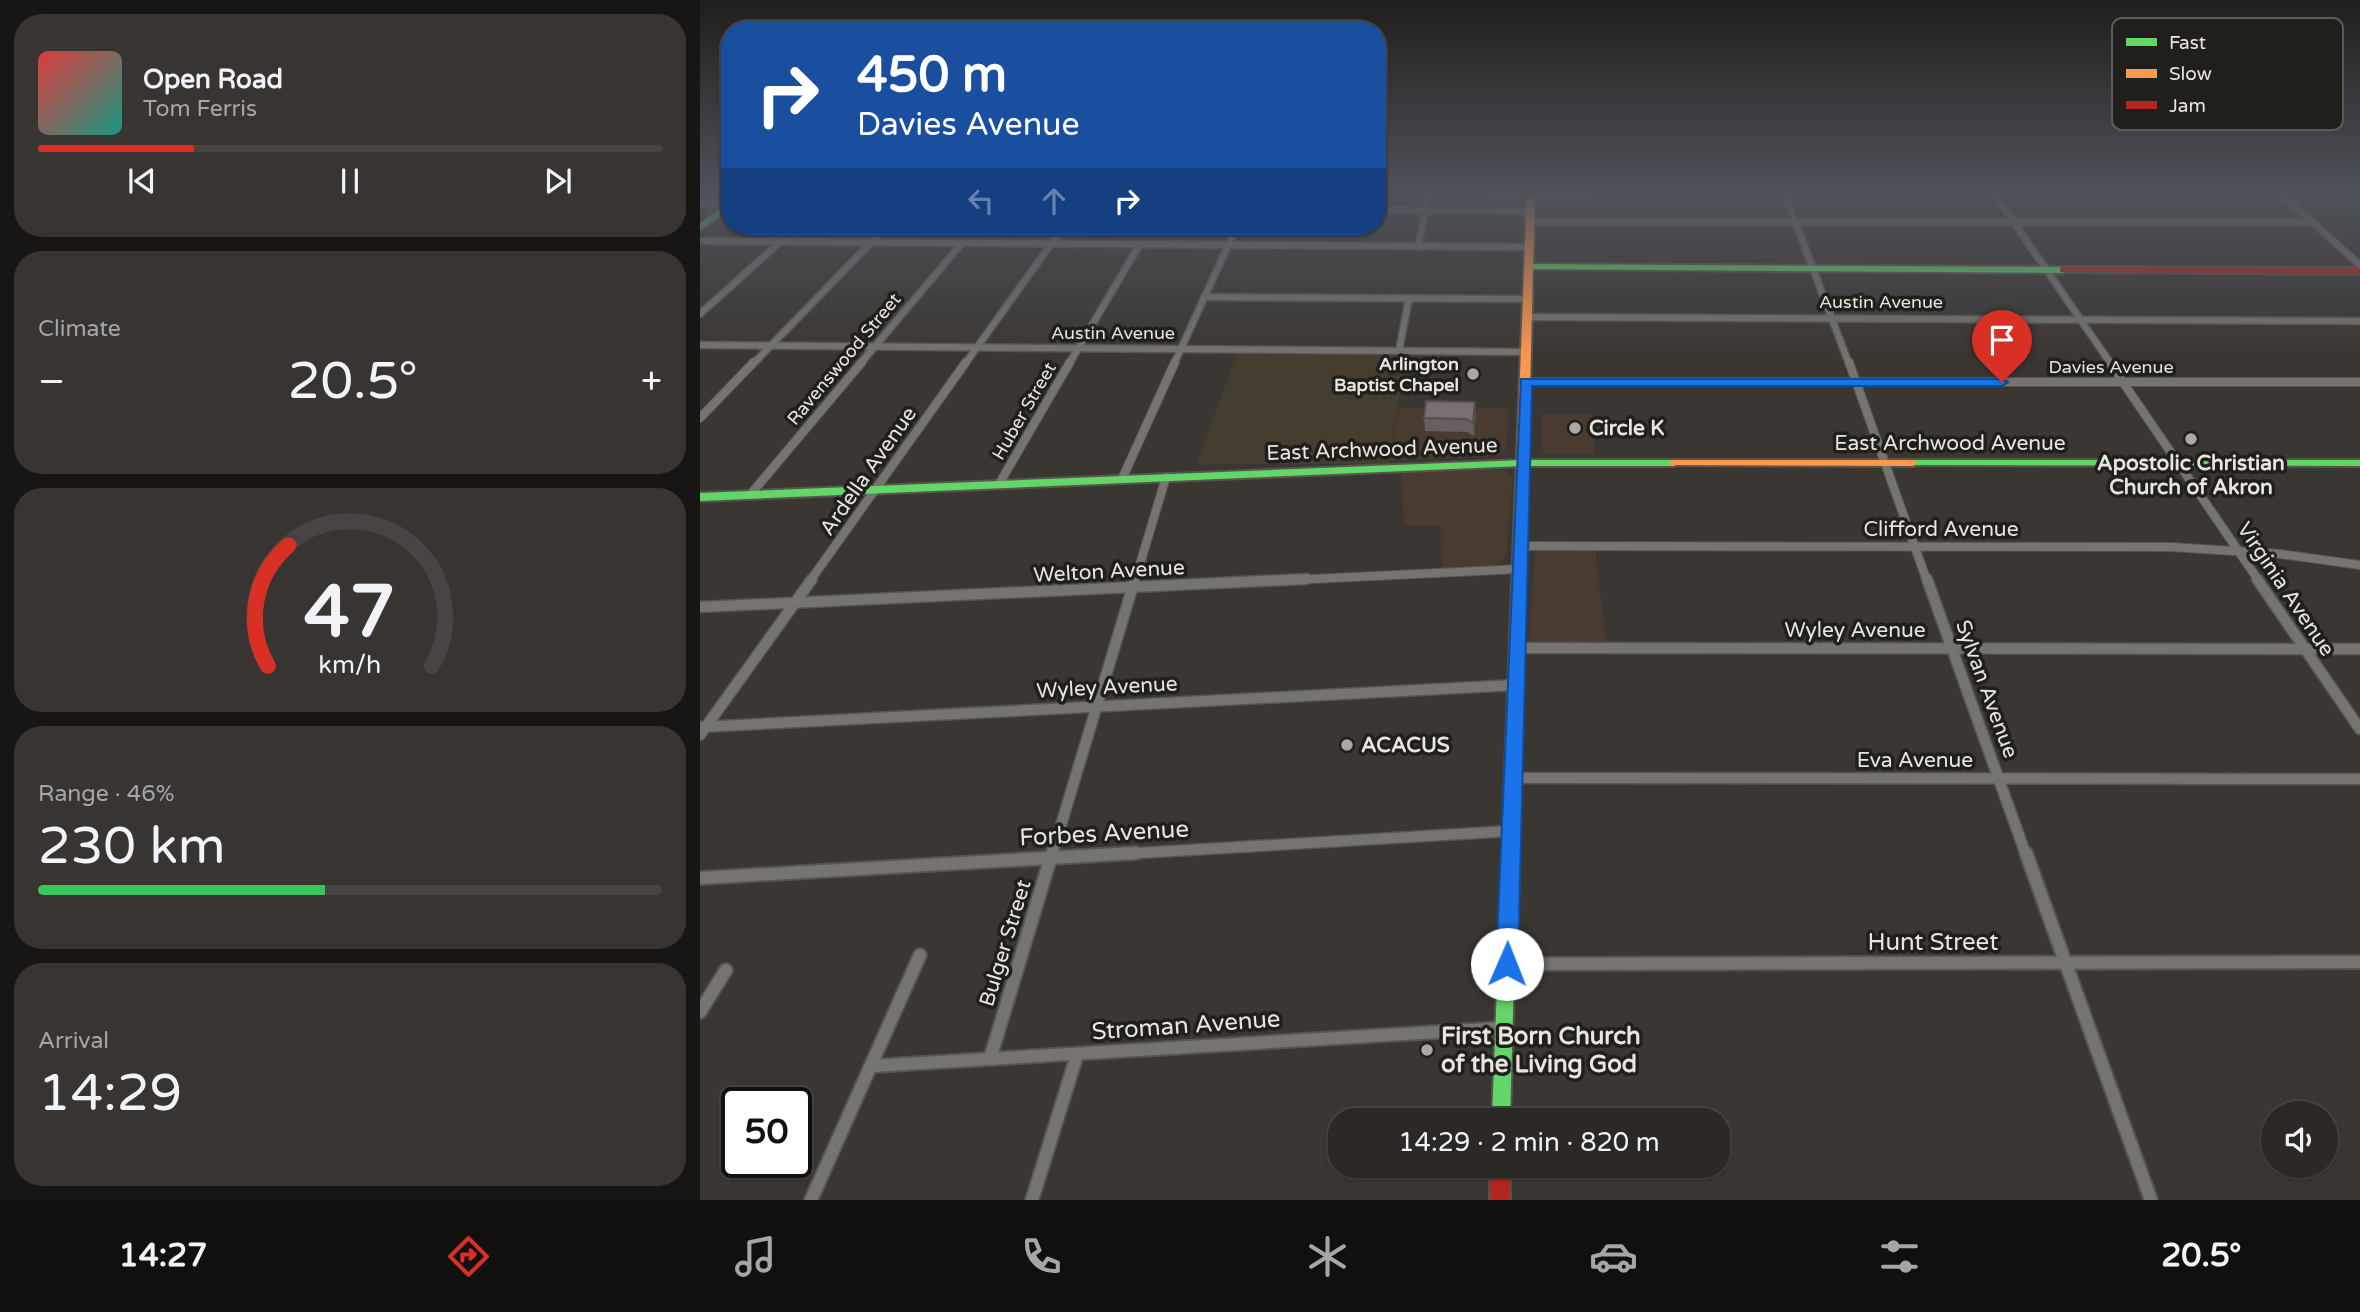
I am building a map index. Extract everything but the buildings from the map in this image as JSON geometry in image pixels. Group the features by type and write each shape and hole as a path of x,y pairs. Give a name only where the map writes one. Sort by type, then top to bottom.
{"main road":[{"path":"1501,1108 1529,248"},
{"path":"1529,267 2360,271"},
{"name":"East Archwood Avenue","path":"700,497 1522,463 2360,463"},
{"path":"1500,1178 1500,1200"}],"street":[{"path":"700,314 773,248"},
{"path":"700,418 865,248"},
{"name":"Ravenswood Street","path":"750,495 958,248"},
{"name":"Ardella Avenue","path":"702,730 1048,248"},
{"name":"Huber Street","path":"999,484 1138,248"},
{"path":"1122,479 1227,248"},
{"name":"Sylvan Avenue","path":"1807,248 2151,1200"},
{"name":"Virginia Avenue","path":"2032,248 2360,729"},
{"path":"2341,248 2360,265"},
{"path":"1204,297 1528,299"},
{"path":"1399,351 1409,298"},
{"name":"Austin Avenue","path":"1527,317 2360,321"},
{"name":"Austin Avenue","path":"700,345 1525,352"},
{"name":"Davies Avenue","path":"1526,382 2360,382"},
{"name":"Bulger Street","path":"990,1059 1167,477"},
{"name":"Clifford Avenue","path":"1521,546 2171,547 2238,550 2360,565"},
{"name":"Welton Avenue","path":"700,607 1520,569"},
{"name":"Wyley Avenue","path":"1518,648 2360,649"},
{"name":"Wyley Avenue","path":"702,730 1097,706 1516,685"},
{"name":"Eva Avenue","path":"1513,778 2360,779"},
{"name":"Forbes Avenue","path":"700,878 1511,831"},
{"path":"811,1200 920,955"},
{"name":"Hunt Street","path":"1507,964 2360,962"},
{"path":"700,1012 726,970"},
{"name":"Stroman Avenue","path":"872,1066 1503,1028"},
{"path":"1032,1200 1077,1055"}],"shaded area":[{"path":"1236,355 1393,355 1389,376 1402,376 1389,464 1197,464"},
{"path":"1398,408 1509,408 1506,451 1500,456 1390,460"},
{"path":"1542,414 1593,414 1595,454 1546,454 1542,451"},
{"path":"1501,468 1513,477 1506,555 1501,565 1442,570 1440,525 1404,525 1401,472"},
{"path":"1595,549 1607,646 1529,641 1535,550"}],"traffic: fast":[{"path":"1529,267 2063,270"},
{"path":"700,497 1522,463 1674,463"},
{"path":"1913,463 2360,463"},
{"path":"1501,1108 1521,506"}],"traffic: slow":[{"path":"1521,506 1529,248"},
{"path":"1674,463 1913,463"}],"traffic: jam":[{"path":"2063,270 2360,271"},
{"path":"1500,1178 1500,1200"}],"place":[{"name":"Arlington Baptist Chapel","path":"1473,374"},
{"name":"Circle K","path":"1575,428"},
{"name":"Apostolic Christian Church of Akron","path":"2191,439"},
{"name":"ACACUS","path":"1347,745"},
{"name":"First Born Church of the Living God","path":"1427,1050"}],"route":[{"path":"1507,964 1526,382 2002,382"}]}
